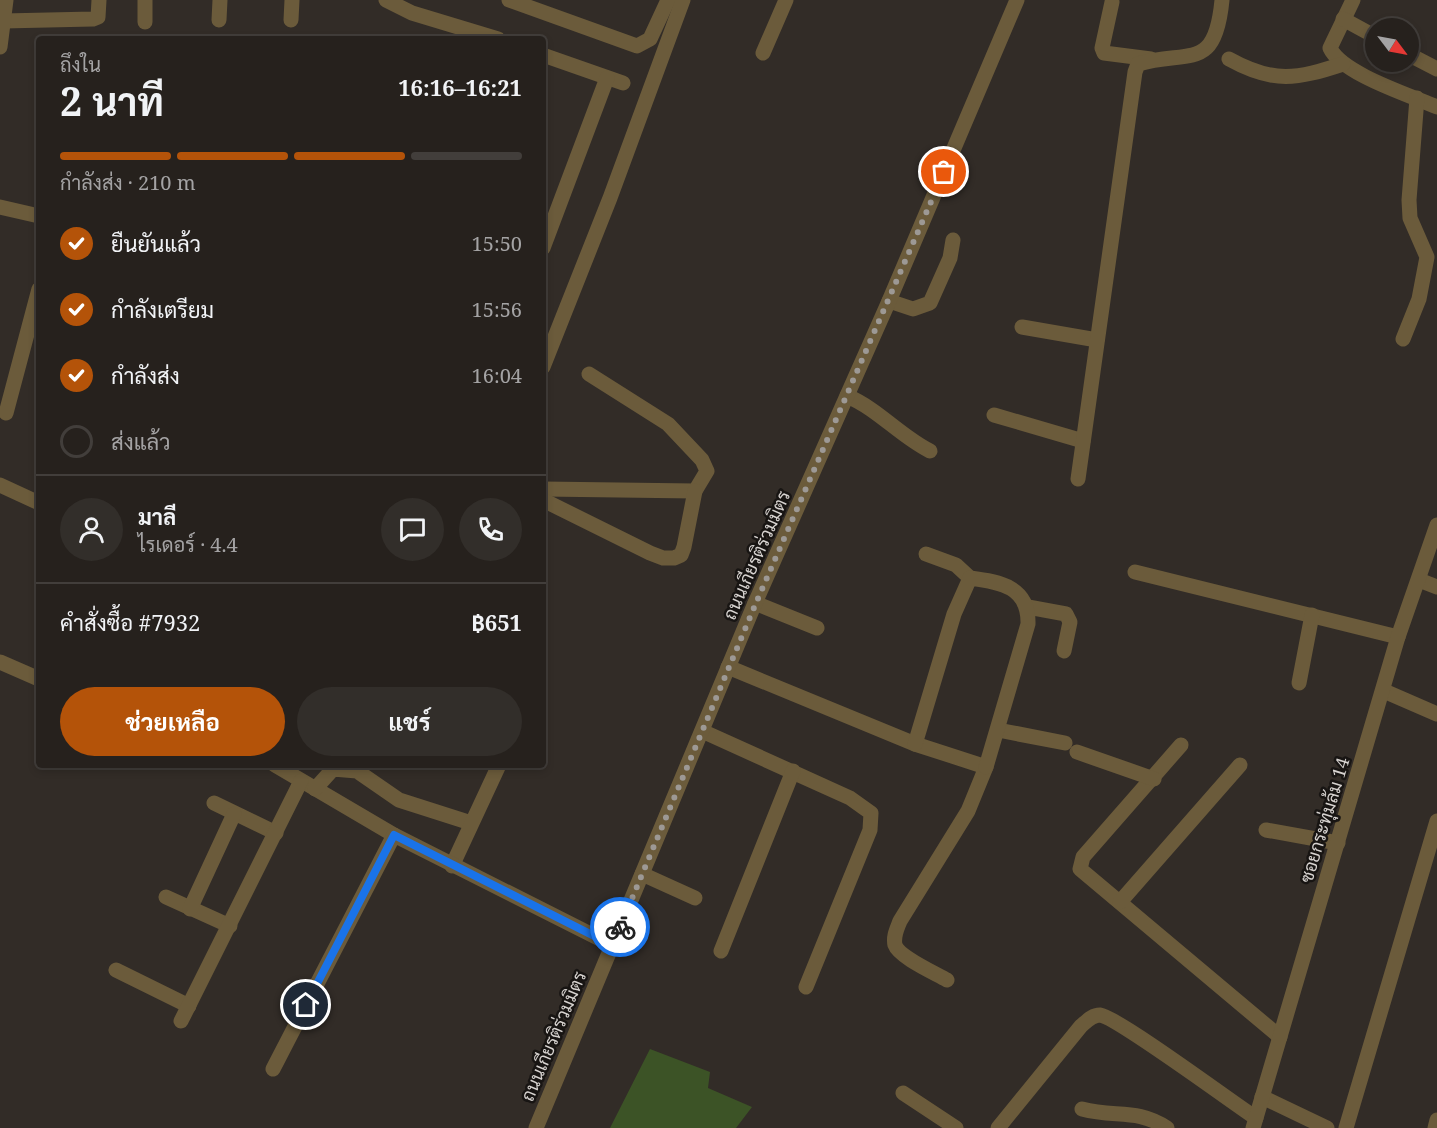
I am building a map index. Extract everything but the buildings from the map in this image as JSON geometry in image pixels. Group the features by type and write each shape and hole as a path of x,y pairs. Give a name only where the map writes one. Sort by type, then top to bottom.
{"street":[{"path":"0,47 6,0"},
{"path":"3,21 93,19 98,17 99,0"},
{"path":"145,0 145,22"},
{"path":"219,20 220,0"},
{"path":"291,20 292,0"},
{"path":"386,0 412,13 469,34"},
{"path":"509,0 638,46 650,39 668,0"},
{"path":"546,359 610,198 683,0"},
{"path":"763,53 786,0"},
{"name":"ถนนเกียรติร่วมมิตร","path":"536,1128 756,603 890,301 1017,0"},
{"path":"1078,479 1135,72 1138,64 1187,58 1200,53 1211,43 1218,30 1222,0"},
{"path":"1353,0 1330,48 1334,58 1358,74 1437,107"},
{"path":"1112,2 1102,48 1104,53 1160,60"},
{"path":"1343,19 1365,31"},
{"path":"546,56 623,83"},
{"path":"1230,59 1253,72 1279,78 1307,76 1343,64"},
{"path":"1419,60 1437,69"},
{"path":"546,240 608,78"},
{"path":"1403,339 1419,299 1427,257 1410,218 1409,200 1417,98"},
{"path":"0,207 36,215"},
{"path":"890,301 913,309 930,303 950,258 953,240"},
{"path":"6,413 36,301"},
{"path":"1022,327 1097,340"},
{"path":"546,501 650,553 674,558 681,555 684,547 695,491 707,471 702,460 668,424 589,374"},
{"path":"847,396 864,404 904,436 930,451"},
{"path":"994,415 1083,441"},
{"path":"0,485 36,502"},
{"path":"546,489 695,491"},
{"name":"ซอยกระทุ่มล้ม 14","path":"1254,1123 1384,691 1398,637 1437,525"},
{"path":"926,554 956,564 970,578 1007,587 1021,595 1028,607 1021,651 986,767 968,811 900,921 894,937 896,948 904,955 947,980"},
{"path":"1135,572 1398,637"},
{"path":"915,744 954,614 970,578"},
{"path":"1419,580 1437,587"},
{"path":"756,603 817,628"},
{"path":"1028,607 1066,614 1070,622 1064,651"},
{"path":"1299,683 1312,615"},
{"path":"0,662 36,680"},
{"path":"729,667 915,744 986,767"},
{"path":"1384,691 1437,714"},
{"path":"998,730 1071,748 1154,779"},
{"path":"702,731 793,771 864,806 871,813 872,820 806,987"},
{"path":"1181,745 1079,864 1086,875 1280,1037"},
{"path":"1120,902 1240,765"},
{"path":"280,768 452,866 612,945"},
{"path":"452,866 498,768"},
{"path":"315,789 333,769 357,771 399,800 471,823"},
{"path":"721,951 793,771"},
{"path":"181,1021 301,781"},
{"path":"214,803 276,833"},
{"path":"190,909 234,814"},
{"path":"1346,1128 1437,821"},
{"path":"1266,830 1338,843"},
{"path":"273,1069 394,835"},
{"path":"642,874 695,898"},
{"path":"166,897 230,926"},
{"path":"116,970 189,1006"},
{"path":"998,1128 1081,1026 1092,1017 1101,1015 1145,1042 1254,1123"},
{"path":"903,1093 956,1128"},
{"path":"1262,1097 1327,1128"},
{"path":"1082,1109 1101,1114 1144,1115 1167,1128"},
{"path":"1434,1128 1437,1120"}],"green space":[{"path":"650,1049 710,1072 708,1088 752,1107 736,1128 610,1128"}],"way so far":[{"path":"620,927 756,603 890,301 944,172"}],"route":[{"path":"306,1005 394,835 612,945 620,927"}]}
